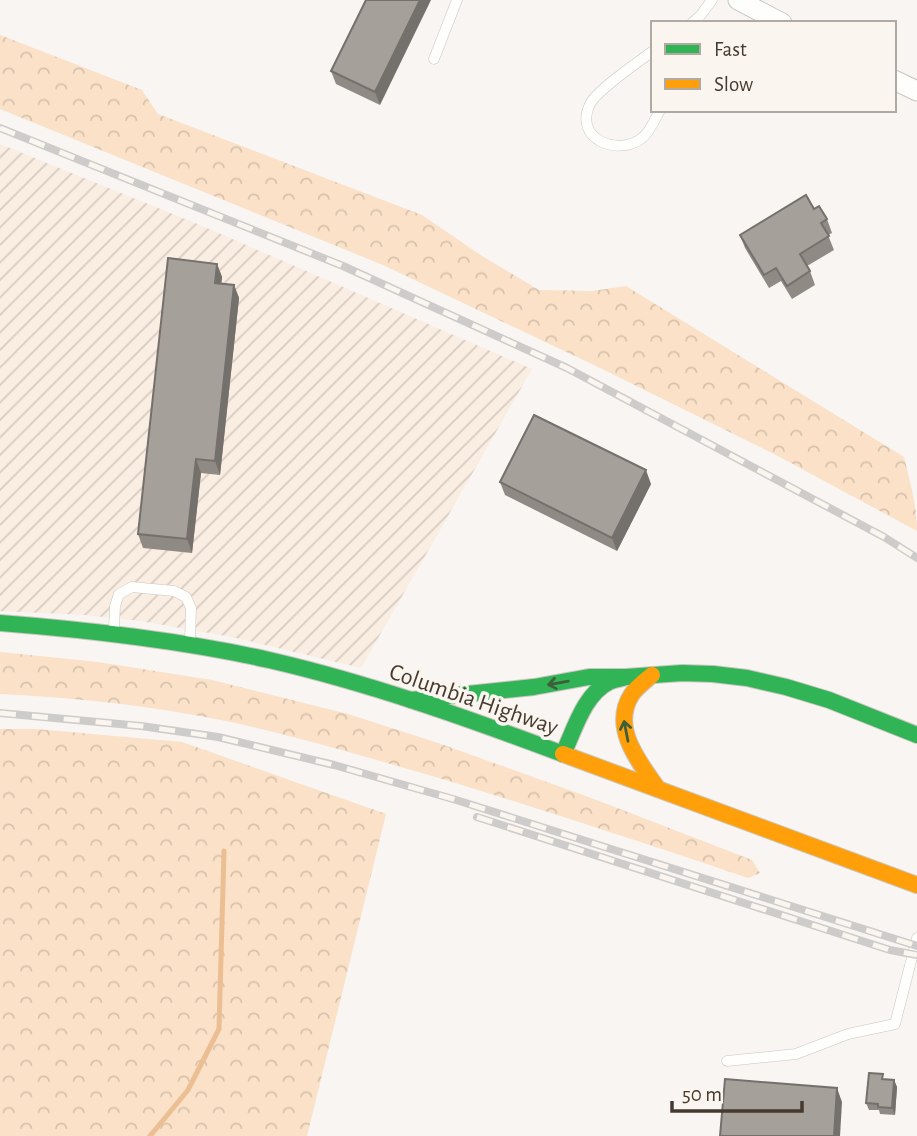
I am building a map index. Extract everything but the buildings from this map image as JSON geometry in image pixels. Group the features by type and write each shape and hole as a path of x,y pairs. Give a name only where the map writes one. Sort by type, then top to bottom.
{"main road":[{"name":"Columbia Highway","path":"0,623 114,633 189,644 270,660 411,700 453,713 917,885"},
{"path":"411,700 534,687 589,677 713,674 760,681 829,700 917,735"},
{"path":"652,675 631,694 625,708 623,724 626,739 658,789"},
{"path":"563,754 596,691 608,682 626,677"}],"street":[{"path":"738,0 778,21"},
{"path":"896,81 917,91"}],"lane":[{"path":"434,59 457,0"},
{"path":"697,20 712,0"},
{"path":"651,52 590,102 585,120 590,132 600,141 629,145 644,137 659,112"},
{"path":"114,633 115,606 119,594 132,587 174,591 186,597 191,608 189,644"},
{"path":"727,1061 796,1055 848,1034 895,1024 917,939"}],"shaded area":[{"path":"0,144 200,225 532,369 361,668 232,637 141,621 0,611"}],"green space":[{"path":"0,35 142,90 158,114 422,215 482,256 539,290 592,291 626,286 904,457 917,531 776,455 383,265 0,109"},
{"path":"0,652 98,662 212,680 348,714 594,799 752,860 760,873 748,878 446,780 254,727 142,707 56,697 0,694"},
{"path":"0,729 36,729 182,742 386,814 307,1136 0,1136"}],"waterway":[{"path":"150,1136 188,1090 219,1029 224,851"}],"railway":[{"path":"0,128 343,266 567,368 884,537 917,558"},
{"path":"0,713 141,726 218,737 334,765 453,799 917,946"},
{"path":"477,817 890,950 917,955"}],"traffic: fast":[{"path":"0,623 135,637 269,660 418,702 563,754"},
{"path":"411,700 534,687 589,677 713,674 786,687 829,700 917,735"},
{"path":"563,754 586,704 593,695 609,682 626,677"}],"traffic: slow":[{"path":"652,675 632,694 624,719 630,744 658,789"},
{"path":"563,754 917,885"}]}
